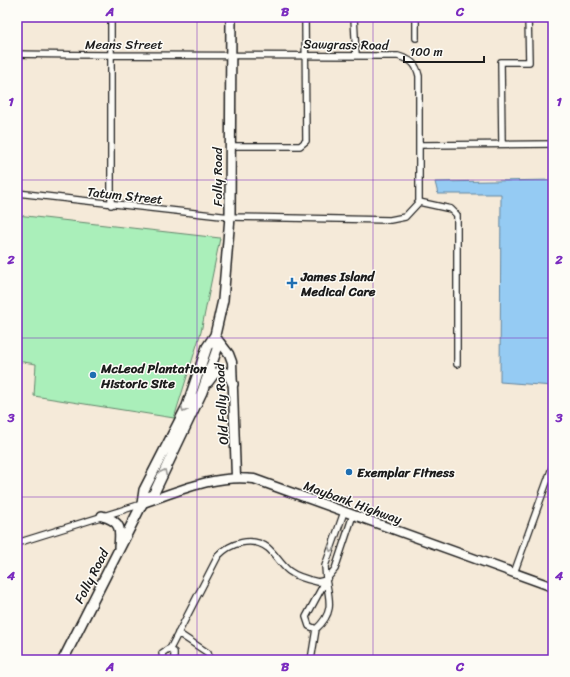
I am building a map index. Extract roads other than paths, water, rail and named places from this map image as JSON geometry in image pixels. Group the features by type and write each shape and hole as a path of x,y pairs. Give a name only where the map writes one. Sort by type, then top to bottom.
{"main road":[{"name":"Folly Road","path":"142,504 154,493 202,392 217,349 215,336 223,300 230,217 231,17"},
{"name":"Folly Road","path":"63,660 142,504 144,490 187,406 207,347 215,336"},
{"name":"Old Folly Road","path":"215,336 229,354 232,362 236,477"},
{"path":"202,392 210,378 218,371 228,374 233,384"},
{"name":"Maybank Highway","path":"142,504 204,483 236,477 254,479 280,487 344,512 553,587"},
{"path":"102,516 112,519 119,529 118,552"}],"street":[{"path":"111,17 112,205"},
{"path":"230,146 300,146 306,141 306,17"},
{"path":"354,17 356,56"},
{"path":"416,17 416,38"},
{"path":"502,144 501,62 529,62 528,17"},
{"name":"Means Street","path":"17,54 111,56 231,55"},
{"name":"Sawgrass Road","path":"231,55 398,56 412,61 417,67 419,76 419,202"},
{"path":"420,145 553,144"},
{"name":"Tatum Street","path":"17,194 230,217 390,220 405,217 419,202"},
{"path":"419,202 451,209 457,215 457,364"},
{"path":"514,573 553,465"},
{"path":"17,543 142,504"},
{"path":"311,660 316,629 325,619 329,611 330,600 325,566 344,512"},
{"path":"316,629 309,626 306,617 326,580 335,568 353,515"},
{"path":"163,660 162,652 170,649 218,556 231,545 244,542 253,542 262,545 269,549 291,572 318,582 326,580"},
{"path":"178,633 208,653 210,660"},
{"path":"170,649 175,654 174,660"}],"water":[{"path":"553,180 553,386 500,382 501,194 438,194 435,182"}],"place":[{"name":"James Island Medical Care","path":"292,283"},
{"name":"McLeod Plantation Historic Site","path":"93,375"},
{"name":"Exemplar Fitness","path":"349,472"}]}
